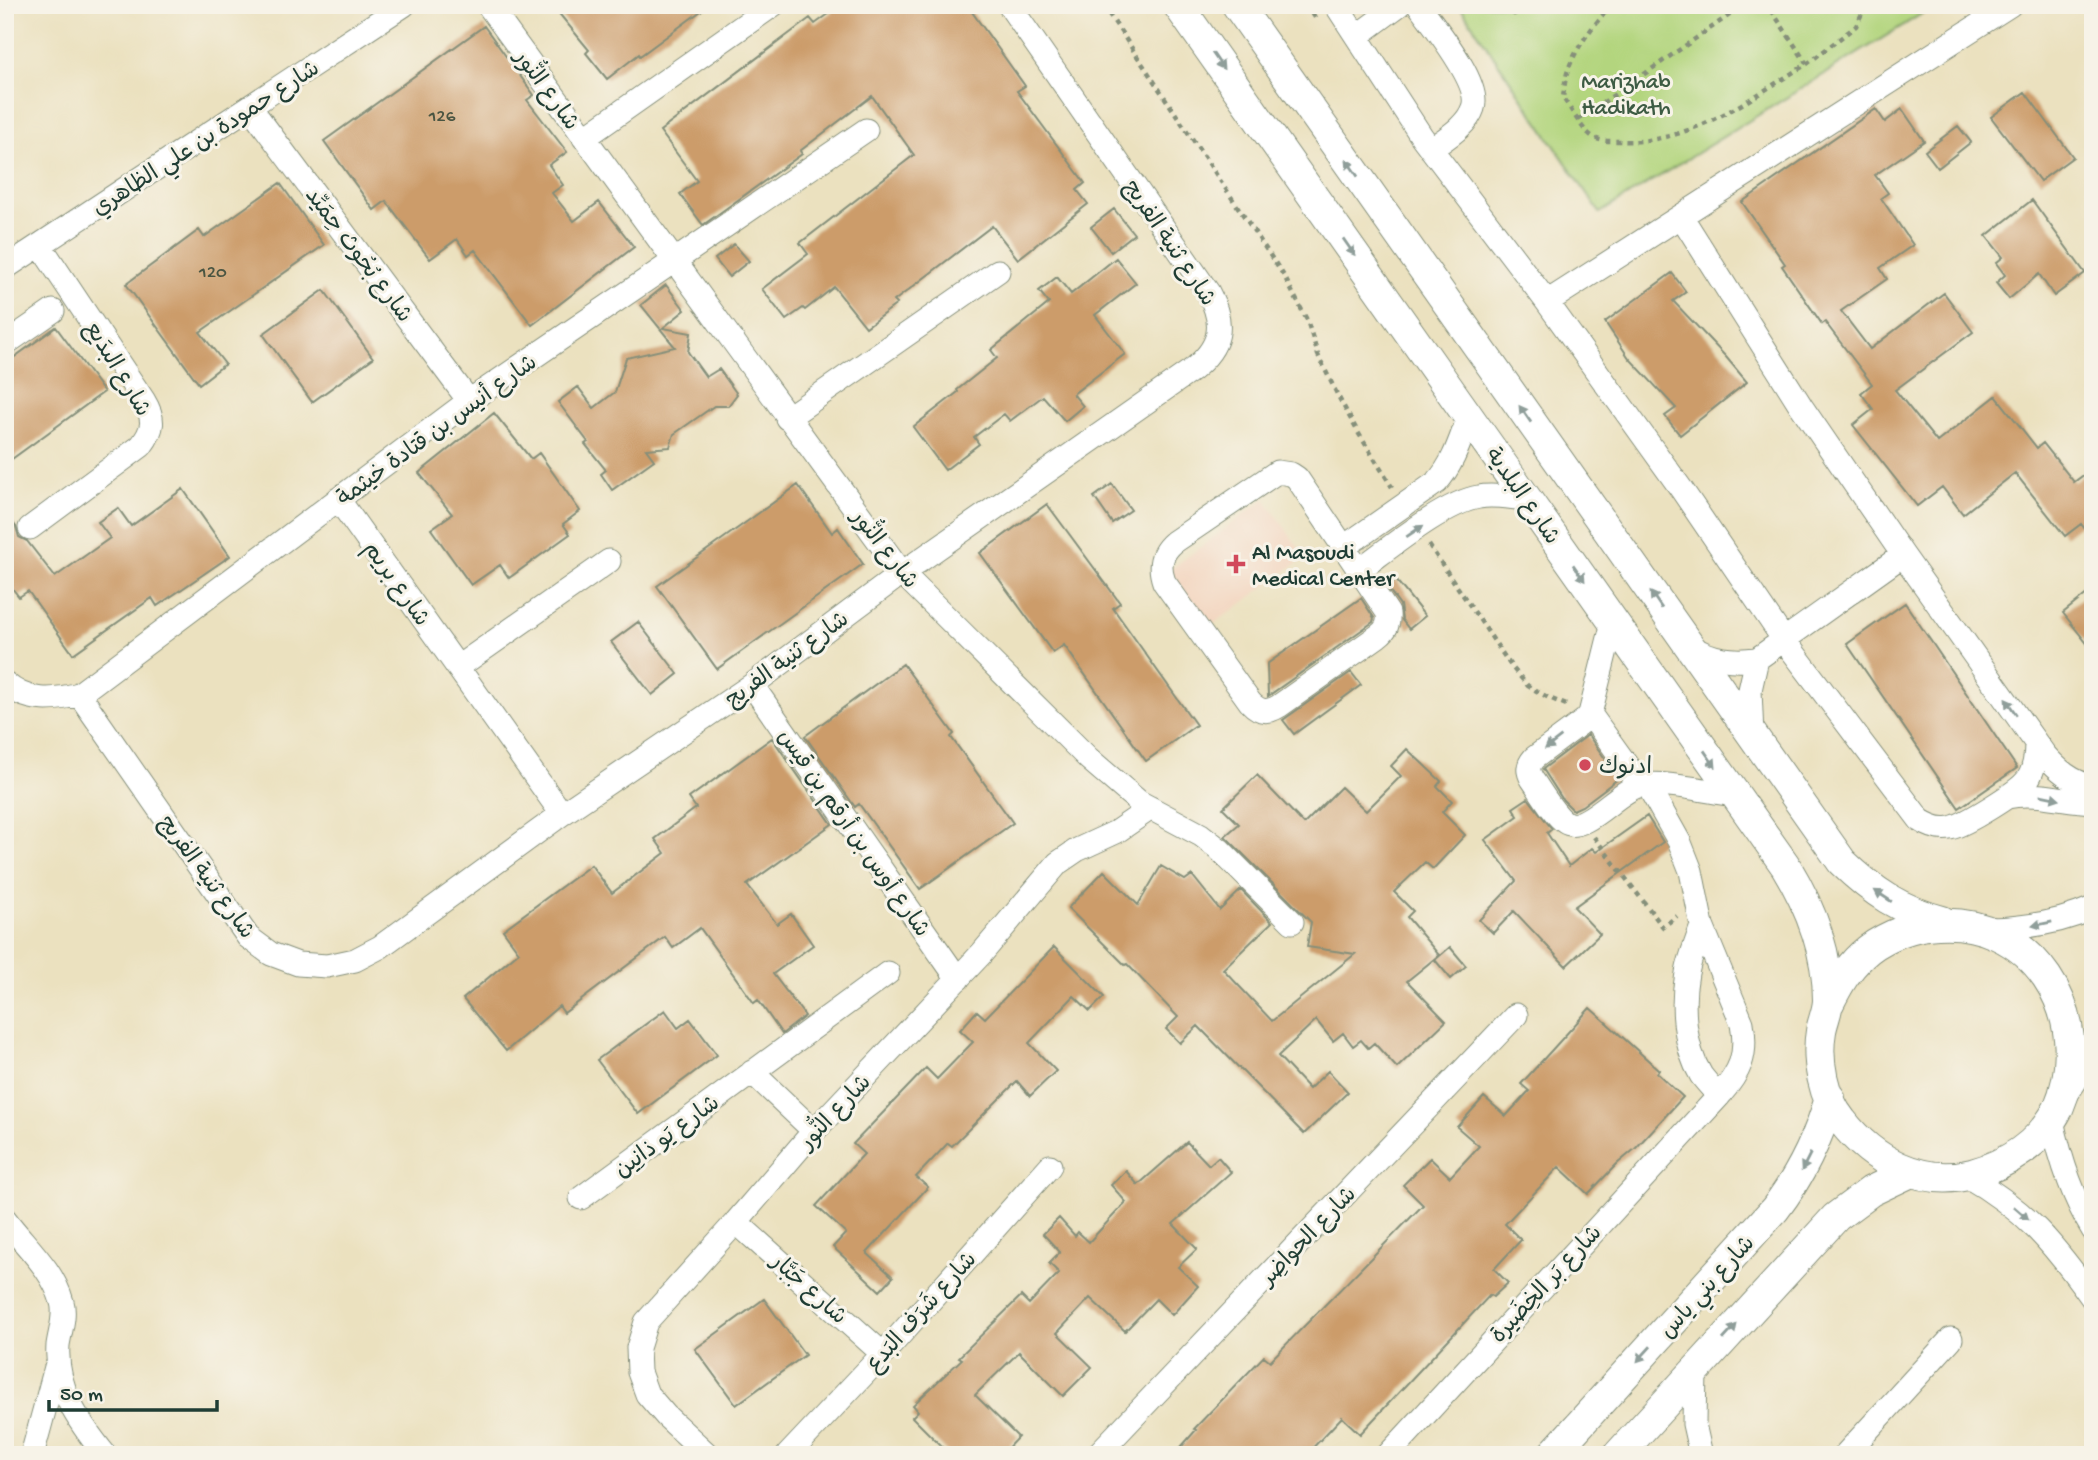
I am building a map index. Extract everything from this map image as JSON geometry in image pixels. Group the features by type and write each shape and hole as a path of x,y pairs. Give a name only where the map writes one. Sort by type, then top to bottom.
{"main road":[{"name":"شارع البلدية","path":"1178,5 1785,865 1812,916 1821,944 1829,1003"},
{"name":"شارع البلدية","path":"1237,5 1842,862 1864,883 1889,901 1916,914 1945,922"},
{"path":"1945,922 1989,929 2015,942 2039,961 2057,984 2068,1012 2073,1041 2072,1071 2058,1110 2035,1140 2014,1156 1991,1168 1965,1175 1938,1177 1912,1172 1883,1160 1858,1142 1839,1118 1826,1090 1820,1061 1821,1031 1829,1003 1843,976 1863,954 1888,937 1916,926 1945,922"},
{"name":"شارع بني ياس","path":"1552,1455 1782,1199 1814,1146 1830,1098"},
{"path":"1618,1455 1836,1217 1871,1191 1912,1172"}],"street":[{"name":"شارع حمودة بن علي الظاهري","path":"5,268 404,5"},
{"name":"شارع النُّور","path":"488,5 902,573 1121,788 1139,802 1201,835 1219,849 1292,922"},
{"name":"شارع النُّور","path":"584,138 773,5"},
{"name":"شارع ثنية الفريج","path":"79,694 248,937 271,954 298,964 327,966 355,960 380,947 562,814 752,685 902,573 1192,370 1206,359 1216,344 1220,326 1217,308 1009,5"},
{"path":"1336,5 1431,149 1547,302 1682,490 1784,639 1920,820 1935,827 1951,828 2018,790 2033,769 2036,743"},
{"path":"1357,36 1399,5"},
{"path":"1419,5 1470,78 1475,93 1474,107 1465,122 1431,149"},
{"path":"1547,302 2010,5"},
{"name":"شارع بُحُوث حِمَيِّد","path":"250,107 469,401"},
{"name":"شارع أنيس بن قتادة خيثمة","path":"5,683 14,692 35,699 58,699 79,694 469,401 866,130"},
{"path":"1681,216 1801,406 2036,743 2052,764 2062,772 2093,786"},
{"name":"شارع البدَيع","path":"30,528 141,446 149,436 152,424 144,401 40,245"},
{"path":"787,418 998,271"},
{"path":"5,344 52,311"},
{"path":"1344,547 1437,482 1447,471 1469,417"},
{"path":"1277,472 1291,474 1297,478 1359,570 1388,614 1389,622 1385,631 1272,711 1255,708 1250,702 1164,582 1161,573 1162,555 1167,548 1277,472"},
{"path":"1359,570 1418,528 1467,500 1492,496 1527,499"},
{"name":"شارع بريم","path":"338,499 562,814"},
{"path":"1687,644 1699,652 1720,659 1757,659 1903,555"},
{"path":"458,667 609,561"},
{"path":"1613,622 1590,714 1534,758 1529,764 1528,772 1565,822 1574,825 1583,823 1627,791 1644,785 1735,795"},
{"path":"1753,737 1750,690 1757,659"},
{"name":"شارع أوس بن أرقم بن قيس","path":"752,685 958,979"},
{"path":"1590,714 1644,785 1680,844 1691,872 1702,926 1687,971 1687,1036 1711,1104"},
{"path":"2007,797 2033,794 2093,802"},
{"name":"شارع النُّور","path":"708,1455 666,1416 647,1394 639,1372 638,1348 646,1322 814,1132 958,979 1058,863 1076,850 1116,832 1151,808"},
{"path":"1989,929 2032,926 2093,908"},
{"name":"شارع بَر الخِضَيرة","path":"1388,1455 1734,1079 1744,1052 1745,1037 1742,1023 1702,926"},
{"name":"شارع يَو ذانِين","path":"581,1198 888,972"},
{"name":"شارع الحواضِر","path":"1097,1455 1516,1015"},
{"path":"2093,1054 2058,1110 2058,1148 2067,1177 2093,1230"},
{"path":"752,1072 814,1132"},
{"name":"شارع شَرَف البَدع","path":"788,1455 883,1354 1050,1166"},
{"path":"1965,1175 2006,1201 2035,1226 2055,1247 2093,1299"},
{"path":"5,1219 55,1281 64,1305 58,1360 32,1455"},
{"name":"شارع جَبَّار","path":"736,1223 883,1354"},
{"path":"1845,1455 1951,1339"},
{"path":"58,1360 65,1397 74,1415 105,1455"},
{"path":"1695,1370 1694,1424 1701,1455"}],"path":[{"path":"1102,5 1284,276 1307,320 1318,355 1338,396 1403,506"},
{"path":"1508,5 1514,14 1528,5"},
{"path":"1612,5 1580,45 1567,72 1563,98 1590,135 1600,140 1650,141 1717,118 1807,64 1856,26 1866,5"},
{"path":"1578,120 1744,5"},
{"path":"1768,5 1807,64"},
{"path":"1418,528 1511,666 1528,686 1549,698 1590,714"},
{"path":"1583,823 1663,927 1698,901"}],"shaded area":[{"name":"Al Masoudi Medical Center","path":"1265,499 1305,557 1207,629 1167,572"}],"green space":[{"name":"Marizhab Hadikath","path":"1459,5 1936,5 1600,213"}],"building":[{"path":"552,5 709,5 607,79 586,53 589,50"},
{"path":"841,5 967,5 1025,86 1017,91 1085,183 1077,190 1088,204 1018,259 992,226 894,301 897,304 866,327 834,287 805,310 803,308 786,320 762,289 808,254 800,243 914,155 872,96 800,151 802,154 703,225 680,194 697,181 660,131 810,18 815,24"},
{"path":"484,26 534,95 527,100 567,152 549,165 563,185 552,193 574,221 599,202 634,247 532,325 475,250 468,255 457,239 430,259 386,201 374,210 324,141"},
{"path":"2025,92 2073,157 2040,181 1991,117"},
{"path":"1876,109 1885,122 1902,109 1924,141 1875,175 1888,193 1881,198 1913,245 1880,268 1887,279 1841,311 1870,349 1944,293 1973,332 1895,390 1937,442 1996,396 2037,448 2043,443 2074,482 2093,468 2093,539 2081,524 2065,536 2015,473 1963,514 1942,487 1917,506 1853,425 1873,409 1861,393 1872,384 1825,322 1822,324 1742,202"},
{"path":"1958,126 1971,142 1938,168 1925,151"},
{"path":"280,183 324,245 200,332 225,364 199,384 126,284 199,230 204,237"},
{"path":"2032,200 2085,273 2054,296 2039,274 2009,299 1996,283 2005,275 1996,263 2003,257 1986,236"},
{"path":"1114,209 1134,234 1111,252 1091,227"},
{"path":"734,244 749,261 729,277 715,259"},
{"path":"1116,258 1136,283 1095,315 1125,354 1073,394 1083,406 1065,421 1043,396 1010,421 1004,414 974,437 979,444 945,470 913,427 997,358 991,350 1049,303 1039,291 1057,277 1071,294"},
{"path":"1672,273 1686,292 1673,301 1747,382 1680,435 1665,416 1676,408 1629,358 1605,322"},
{"path":"666,285 685,310 663,328 691,333 688,352 706,377 719,369 737,394 728,406 714,406 674,434 670,447 646,449 654,460 612,490 601,474 606,470 585,444 588,442 558,402 578,387 594,408 615,392 626,358 675,347 641,305"},
{"path":"324,290 373,358 312,402 263,334"},
{"path":"56,327 104,392 5,464 5,364"},
{"path":"494,413 531,459 539,453 580,511 563,524 570,534 509,578 500,565 471,585 431,529 452,514 419,473"},
{"path":"1112,484 1131,510 1112,523 1094,497"},
{"path":"798,485 832,533 838,528 863,564 717,669 657,586"},
{"path":"183,489 230,556 157,606 152,598 73,654 28,591 19,597 5,579 5,512 16,527 19,537 27,541 55,577 110,538 98,522 118,508 131,526"},
{"path":"1047,504 1120,603 1113,608 1196,725 1146,761 1064,645 1053,653 980,553"},
{"path":"1396,580 1425,616 1409,629 1402,620 1400,605 1387,587"},
{"path":"2093,589 2093,651 2063,613"},
{"path":"1361,598 1374,618 1373,622 1268,696 1267,664"},
{"path":"1905,603 2017,768 1959,808 1847,644"},
{"path":"638,622 678,674 652,695 611,642"},
{"path":"903,664 954,734 951,737 1013,823 920,889 859,804 855,807 805,736"},
{"path":"1351,672 1361,685 1294,734 1283,720"},
{"path":"1588,735 1619,778 1573,810 1563,800 1543,769"},
{"path":"772,738 832,824 747,885 777,924 791,914 813,945 773,974 805,1016 782,1034 758,1000 754,1003 700,928 673,948 665,937 564,1013 559,1006 506,1051 463,999 519,952 503,930 591,865 612,893 665,853 655,839 696,808 689,798"},
{"path":"1407,749 1441,781 1437,786 1452,801 1442,812 1465,835 1433,869 1425,862 1394,892 1413,911 1407,917 1439,955 1407,981 1446,1021 1397,1068 1374,1043 1368,1048 1361,1040 1353,1046 1343,1033 1333,1041 1316,1020 1278,1056 1309,1089 1328,1071 1348,1092 1304,1134 1198,1026 1180,1043 1166,1029 1178,1017 1068,908 1104,871 1138,905 1161,866 1185,880 1192,875 1220,910 1241,890 1272,922 1223,969 1272,1021 1355,954 1307,947 1311,922 1225,836 1239,824 1223,808 1257,775 1304,824 1341,787 1366,811 1401,776 1391,766"},
{"path":"1528,798 1552,829 1547,833 1569,866 1592,848 1596,852 1647,816 1663,842 1574,907 1600,934 1566,966 1514,911 1493,933 1479,920 1516,881 1485,840 1518,816 1513,808"},
{"path":"1054,947 1104,997 1090,1011 1074,996 1029,1043 1056,1071 1030,1096 1017,1081 952,1146 948,1143 916,1177 928,1187 867,1253 893,1277 880,1291 833,1247 846,1233 816,1206 864,1154 853,1144 926,1068 937,1079 973,1042 960,1030 977,1011 985,1018"},
{"path":"1450,947 1466,966 1451,979 1435,960"},
{"path":"1590,1008 1659,1070 1657,1073 1683,1097 1636,1148 1588,1194 1559,1167 1505,1224 1521,1240 1494,1269 1508,1283 1493,1297 1490,1295 1360,1434 1342,1417 1306,1455 1174,1455 1196,1430 1194,1429 1264,1356 1270,1361 1423,1205 1403,1185 1430,1158 1450,1177 1479,1146 1457,1127 1484,1097 1506,1116 1529,1091 1521,1084"},
{"path":"665,1010 678,1028 690,1019 717,1055 638,1114 597,1060"},
{"path":"1187,1142 1209,1165 1218,1157 1231,1172 1173,1224 1197,1249 1178,1267 1198,1286 1172,1315 1156,1299 1125,1331 1090,1298 1057,1333 1092,1367 1063,1396 1019,1352 975,1395 1018,1437 1001,1455 950,1455 912,1417 918,1411 913,1405 962,1359 959,1357 1021,1296 1029,1304 1059,1273 1049,1263 1060,1252 1043,1234 1059,1218 1075,1236 1078,1232 1089,1242 1126,1202 1111,1185 1126,1171 1138,1185"},
{"path":"764,1299 805,1355 736,1405 695,1349"}],"place":[{"name":"Al Masoudi Medical Center","path":"1236,564"},
{"name":"ادنوك","path":"1585,765"}]}
